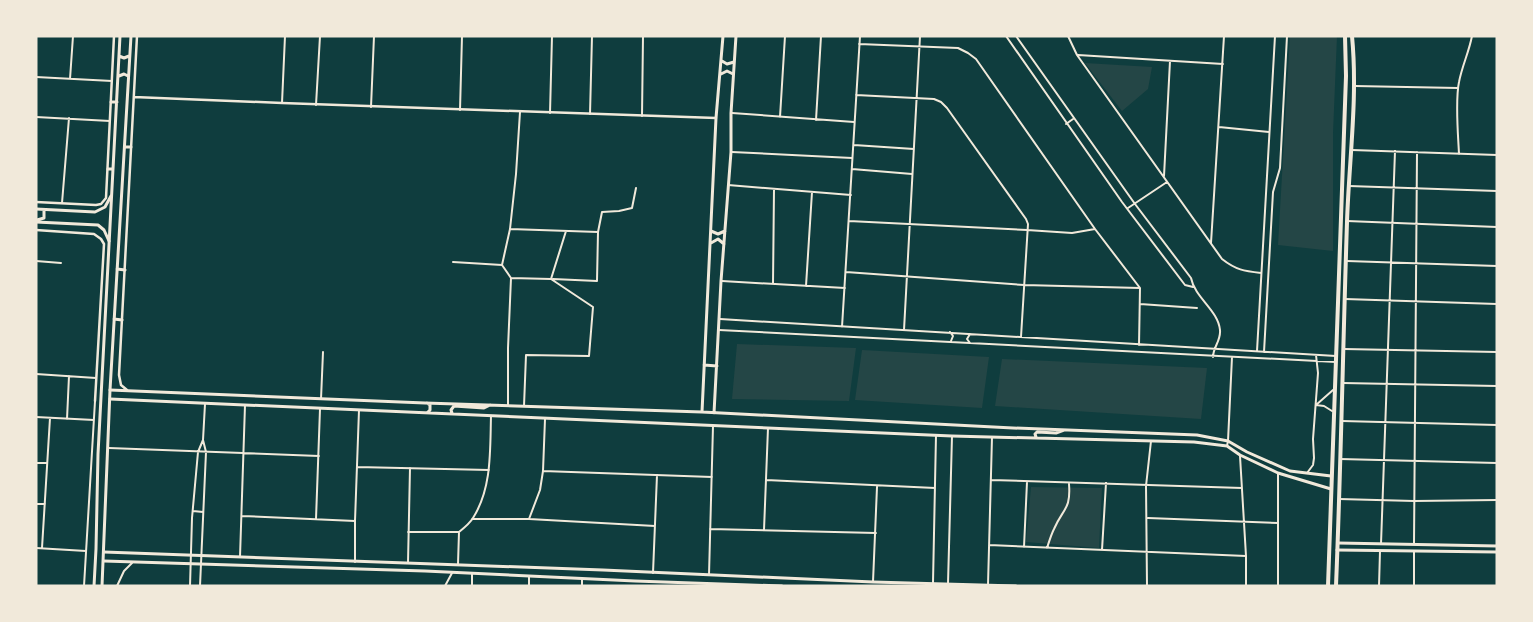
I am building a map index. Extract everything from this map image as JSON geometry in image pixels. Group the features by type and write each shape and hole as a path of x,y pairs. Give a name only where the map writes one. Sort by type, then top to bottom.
{"highway":[{"path":"1328,586 1345,96 1345,36"},
{"path":"1336,586 1347,221 1354,115 1352,36"},
{"path":"1345,96 1350,98 1354,96"},
{"path":"1344,115 1349,113 1354,115"}],"main road":[{"path":"94,586 98,454 120,36"},
{"path":"102,586 107,448 130,36"},
{"path":"702,412 716,118 723,36"},
{"path":"714,414 721,281 731,152 731,113 736,36"},
{"path":"119,56 124,58 129,56"},
{"path":"722,60 727,64 734,62"},
{"path":"721,74 727,71 734,75"},
{"path":"119,76 124,74 128,76"},
{"path":"111,102 117,102"},
{"path":"124,147 131,147"},
{"path":"108,169 113,169"},
{"path":"36,209 95,212 105,207 112,196"},
{"path":"36,221 44,218 44,210"},
{"path":"36,221 98,225 107,235 110,246"},
{"path":"711,231 718,234 726,230"},
{"path":"710,243 718,239 724,244"},
{"path":"117,269 125,270"},
{"path":"102,280 108,281"},
{"path":"114,320 122,320"},
{"path":"704,366 717,366"},
{"path":"110,390 702,412 1013,428 1197,435 1228,441 1238,448 1290,471 1332,476"},
{"path":"128,400 129,391"},
{"path":"110,399 952,436 1194,442 1227,446 1240,455 1278,473 1331,489"},
{"path":"95,401 101,401"},
{"path":"425,403 430,405 431,408 426,413"},
{"path":"455,414 450,410 454,406 484,408 491,404"},
{"path":"1013,428 1018,432 1014,437"},
{"path":"1038,437 1035,436 1037,432 1064,430"},
{"path":"92,453 98,454"},
{"path":"1338,543 1497,546"},
{"path":"1337,550 1497,552"},
{"path":"104,552 1016,586"},
{"path":"104,561 425,570 688,584 782,586"},
{"path":"424,563 428,567 425,570"},
{"path":"435,564 432,567 435,571"},
{"path":"603,570 607,575 603,579"},
{"path":"616,570 613,575 617,580"}],"street":[{"path":"70,79 73,36"},
{"path":"36,202 96,205 103,202 106,196 114,36"},
{"path":"129,391 122,386 119,378 137,36"},
{"path":"282,104 285,36"},
{"path":"316,105 320,36"},
{"path":"371,106 374,36"},
{"path":"460,110 462,36"},
{"path":"550,112 552,36"},
{"path":"590,114 592,36"},
{"path":"642,116 643,36"},
{"path":"780,117 784,36"},
{"path":"816,120 821,36"},
{"path":"842,327 860,36"},
{"path":"904,330 920,36"},
{"path":"1006,36 1127,209 1185,285 1193,287"},
{"path":"1016,36 1073,119 1191,278 1193,287 1211,311 1220,329 1220,339 1214,350 1213,357"},
{"path":"1068,36 1077,55 1222,259 1233,268 1246,272 1261,273"},
{"path":"1211,243 1224,36"},
{"path":"1257,352 1275,36"},
{"path":"1264,352 1273,192 1280,168 1287,36"},
{"path":"1459,154 1458,88 1472,36"},
{"path":"860,44 958,48 976,59 1095,229 1140,288 1139,345"},
{"path":"1077,55 1223,64"},
{"path":"1164,176 1170,61"},
{"path":"36,77 112,81"},
{"path":"1354,86 1458,88"},
{"path":"856,95 934,99 941,102 1026,219 1028,224 1021,337"},
{"path":"134,97 282,104 716,118"},
{"path":"508,405 511,278 502,265 510,229 520,112"},
{"path":"731,113 854,122"},
{"path":"36,118 110,121"},
{"path":"62,204 69,118"},
{"path":"1066,124 1073,119"},
{"path":"1218,127 1269,132"},
{"path":"853,145 914,149"},
{"path":"1352,150 1497,155"},
{"path":"1381,544 1394,151"},
{"path":"731,152 852,158"},
{"path":"1414,544 1417,152"},
{"path":"852,169 912,174"},
{"path":"1127,209 1167,182"},
{"path":"728,185 851,195"},
{"path":"1349,186 1497,191"},
{"path":"511,278 597,281 598,232 602,212 632,208 636,188"},
{"path":"773,284 774,189"},
{"path":"806,286 812,192"},
{"path":"1266,192 1273,192"},
{"path":"849,221 1072,233 1095,229"},
{"path":"1347,221 1497,227"},
{"path":"510,229 598,232"},
{"path":"36,230 94,234 104,244 84,586"},
{"path":"551,279 566,231"},
{"path":"36,261 61,263"},
{"path":"1347,261 1497,266"},
{"path":"453,262 502,265"},
{"path":"846,272 1024,285 1140,288"},
{"path":"524,406 526,355 589,356 593,307 551,279"},
{"path":"721,281 845,288"},
{"path":"1345,299 1497,304"},
{"path":"1140,304 1196,308"},
{"path":"720,319 1336,356"},
{"path":"719,330 1336,362"},
{"path":"949,342 953,336 950,332"},
{"path":"970,334 967,339 970,343"},
{"path":"1344,349 1497,352"},
{"path":"321,399 323,352"},
{"path":"1307,474 1314,458 1313,439 1318,373 1316,355"},
{"path":"1227,446 1232,357"},
{"path":"36,374 96,378"},
{"path":"66,419 69,376"},
{"path":"1343,382 1497,386"},
{"path":"1316,405 1335,388"},
{"path":"200,586 206,452 203,440 205,403"},
{"path":"240,557 245,405"},
{"path":"1316,405 1324,406 1334,412"},
{"path":"316,519 320,409"},
{"path":"355,562 354,520 359,410"},
{"path":"458,564 459,532 472,519 484,493 489,470 492,416"},
{"path":"36,418 94,420"},
{"path":"42,548 50,418"},
{"path":"529,519 540,490 543,471 545,419"},
{"path":"1342,421 1497,425"},
{"path":"709,575 713,426"},
{"path":"764,530 768,428"},
{"path":"933,584 936,435"},
{"path":"948,584 952,436"},
{"path":"988,585 992,437"},
{"path":"190,586 198,452 203,440"},
{"path":"1147,586 1146,486 1151,441"},
{"path":"107,448 319,456"},
{"path":"1240,455 1246,586"},
{"path":"1340,459 1497,463"},
{"path":"36,463 47,463"},
{"path":"357,467 489,470"},
{"path":"408,563 410,468"},
{"path":"543,471 712,477"},
{"path":"1278,473 1278,586"},
{"path":"653,573 657,475"},
{"path":"766,480 934,488"},
{"path":"991,480 1242,488"},
{"path":"1024,547 1027,482"},
{"path":"1047,548 1053,530 1067,507 1070,497 1069,483"},
{"path":"1102,550 1106,483"},
{"path":"873,582 877,486"},
{"path":"1339,499 1414,502 1497,500"},
{"path":"36,504 45,504"},
{"path":"193,511 203,512"},
{"path":"242,516 354,520"},
{"path":"1147,518 1278,523"},
{"path":"472,519 529,519 655,526"},
{"path":"710,528 876,532"},
{"path":"408,532 459,532"},
{"path":"989,546 1246,556"},
{"path":"36,548 86,551"},
{"path":"1379,586 1380,550"},
{"path":"1414,551 1414,586"},
{"path":"117,586 124,571 133,562"},
{"path":"445,586 453,572"},
{"path":"472,573 472,586"},
{"path":"529,575 529,586"},
{"path":"582,579 582,586"},
{"path":"635,581 635,586"}],"shaded area":[{"path":"1290,36 1337,36 1333,133 1333,251 1278,245"},
{"path":"1085,63 1152,67 1148,89 1122,111"},
{"path":"737,344 856,348 849,401 732,399"},
{"path":"862,350 989,357 982,408 855,400"},
{"path":"1002,359 1207,368 1201,419 995,406"},
{"path":"1031,487 1102,488 1099,548 1026,542"}]}
